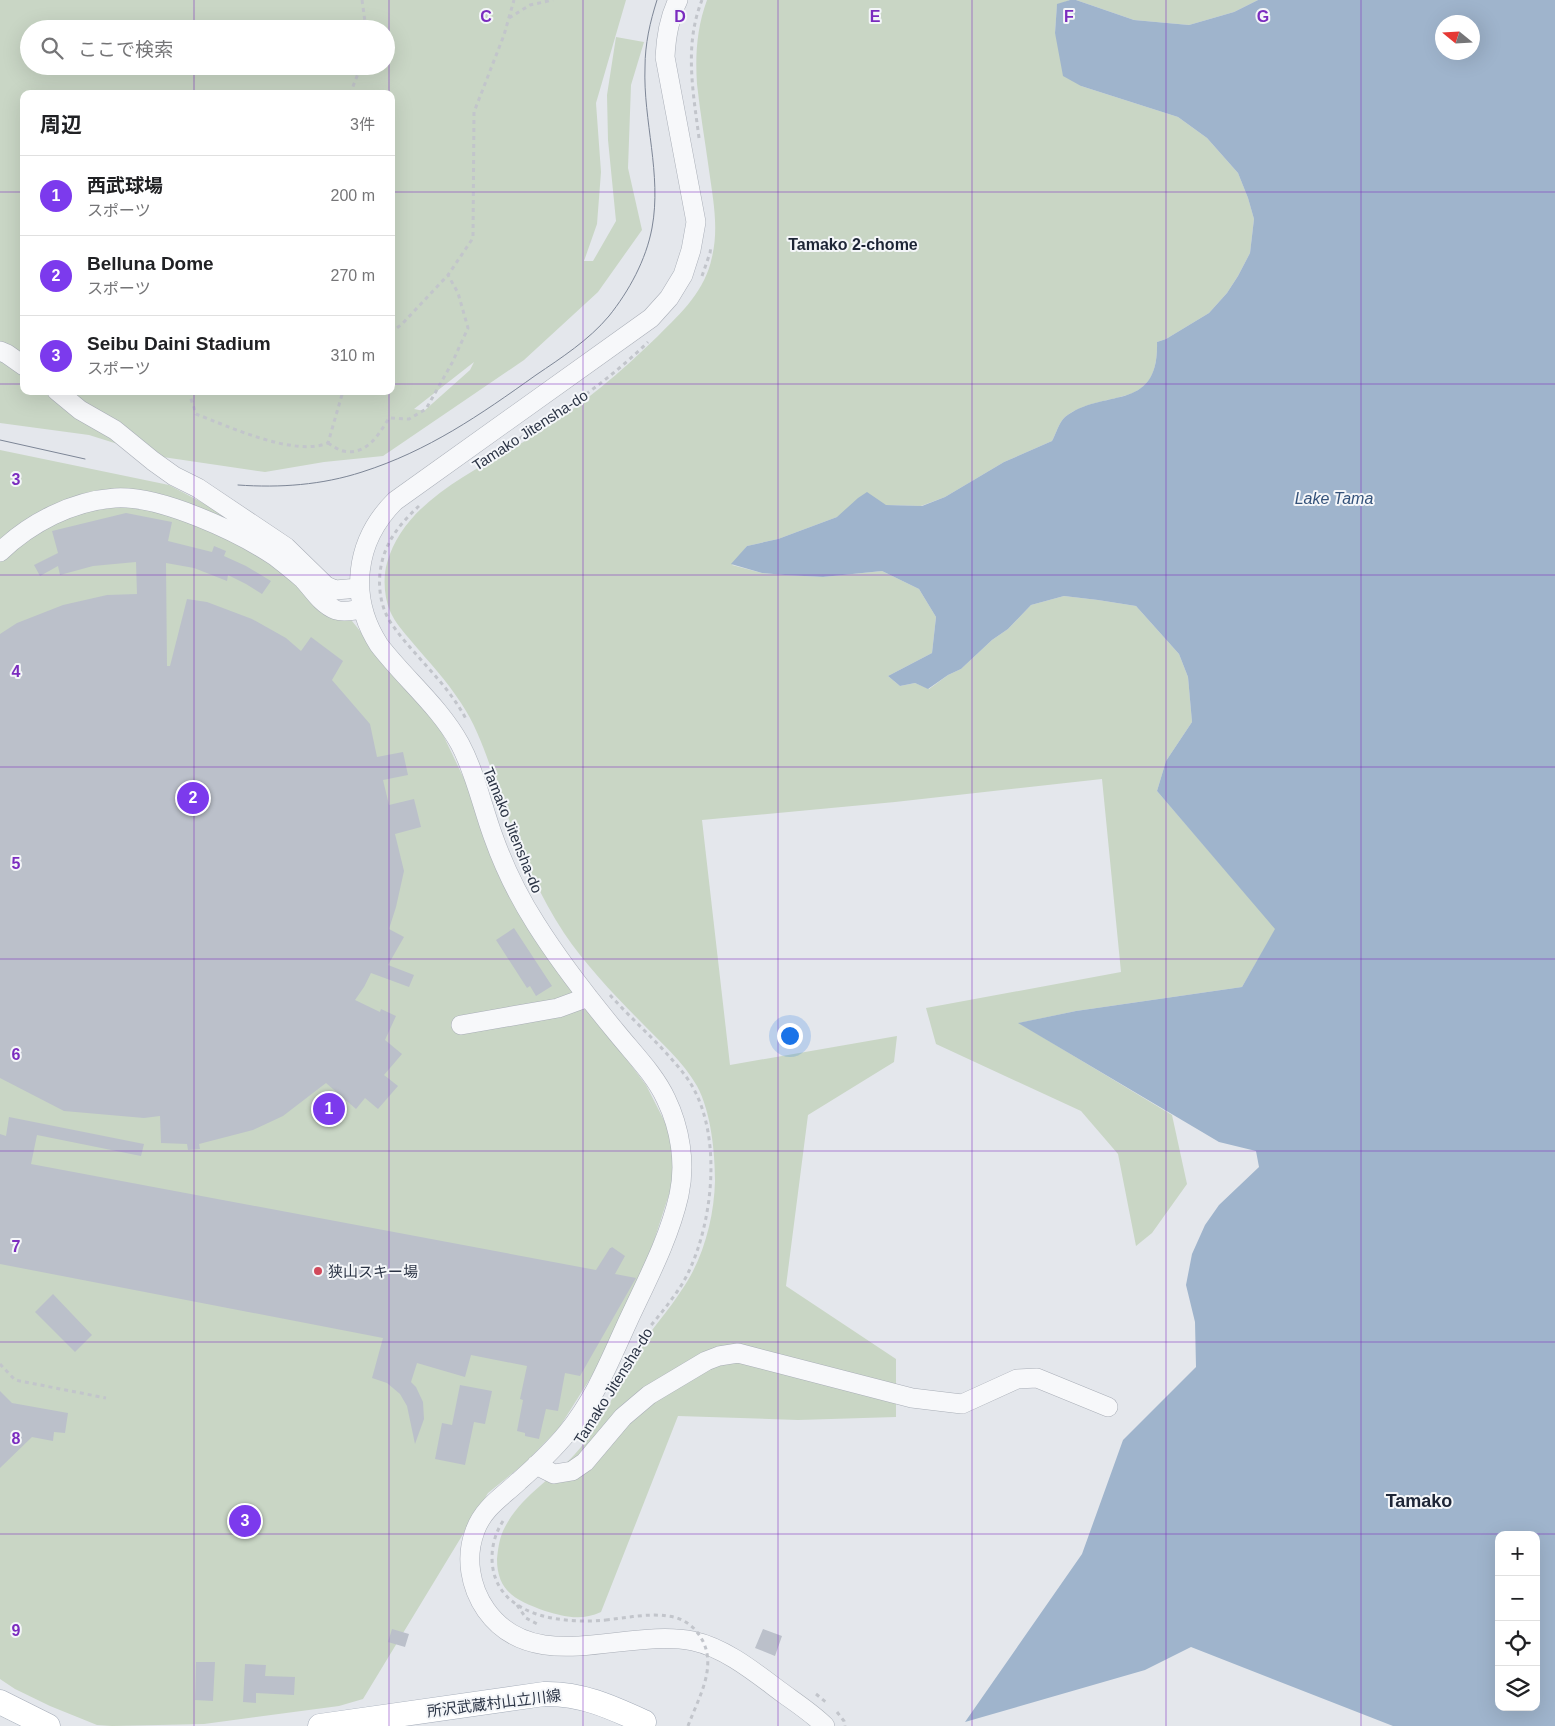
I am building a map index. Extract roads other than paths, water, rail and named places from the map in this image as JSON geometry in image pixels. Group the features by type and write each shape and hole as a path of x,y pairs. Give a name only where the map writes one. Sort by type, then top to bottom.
{"main road":[{"name":"所沢武蔵村山立川線","path":"320,1726 544,1694 577,1696 607,1705 647,1725"},
{"path":"0,1702 48,1726"}],"street":[{"path":"678,0 671,15 667,33 666,57 696,222 689,257 676,288 651,318 395,501 377,522 367,544 360,569 359,588 362,608 379,645 434,706 460,745 469,764 494,840 508,875 546,940 597,993 648,1070 666,1098 677,1127 680,1142 681,1182 672,1220 601,1381 571,1428 536,1465 492,1504 481,1518 472,1539 470,1556 472,1581 478,1598 495,1621 509,1632 531,1642 553,1646 661,1639 693,1641 742,1664 811,1713 825,1726"},
{"path":"0,351 20,363"},
{"path":"62,395 80,410 115,430 174,476 198,488 286,547 326,586 335,590 359,588"},
{"path":"0,552 17,537 50,516 90,502 116,498 161,503 217,525 276,557 302,578 325,604 330,607 345,611 362,608"},
{"path":"461,1025 558,1008 597,993"},
{"path":"536,1465 554,1474 572,1471 584,1462 618,1421 649,1395 706,1361 719,1356 738,1353 912,1398 962,1404 1018,1379 1037,1378 1108,1407"}],"water":[{"name":"Lake Tama","path":"1070,0 1076,0 1134,20 1189,25 1234,12 1258,0 1555,0 1555,1726 1393,1726 1191,1647 1145,1670 965,1722 1082,1554 1123,1440 1196,1367 1195,1322 1186,1285 1192,1254 1205,1225 1219,1205 1259,1167 1256,1151 1219,1142 1018,1023 1076,1011 1242,987 1275,929 1157,791 1166,761 1192,722 1188,677 1179,654 1136,606 1064,596 1031,605 1008,629 992,640 961,669 948,675 928,689 915,683 900,686 888,676 932,653 936,617 919,589 882,571 823,577 762,573 731,564 747,546 778,539 837,517 867,492 886,505 922,506 945,497 1004,462 1052,441 1063,419 1080,408 1126,395 1139,389 1149,380 1155,365 1157,342 1166,339 1209,313 1227,293 1238,276 1250,253 1254,219 1238,173 1207,138 1178,117 1081,86 1063,76 1055,33 1057,4"}],"tram line":[{"path":"238,485 285,486 316,483 362,472 409,454 474,418 574,348 593,333 609,316 636,275 646,252 652,228 655,188 645,87 645,67 648,33 657,0"},
{"path":"0,440 85,459"}],"place":[{"name":"Belluna Dome","path":"193,798"},
{"name":"西武球場","path":"329,1109"},
{"name":"狭山スキー場","path":"318,1271"},
{"name":"Seibu Daini Stadium","path":"245,1521"}],"district":[{"name":"Tamako 2-chome","path":"853,244"},
{"name":"Tamako","path":"1419,1501"}]}
